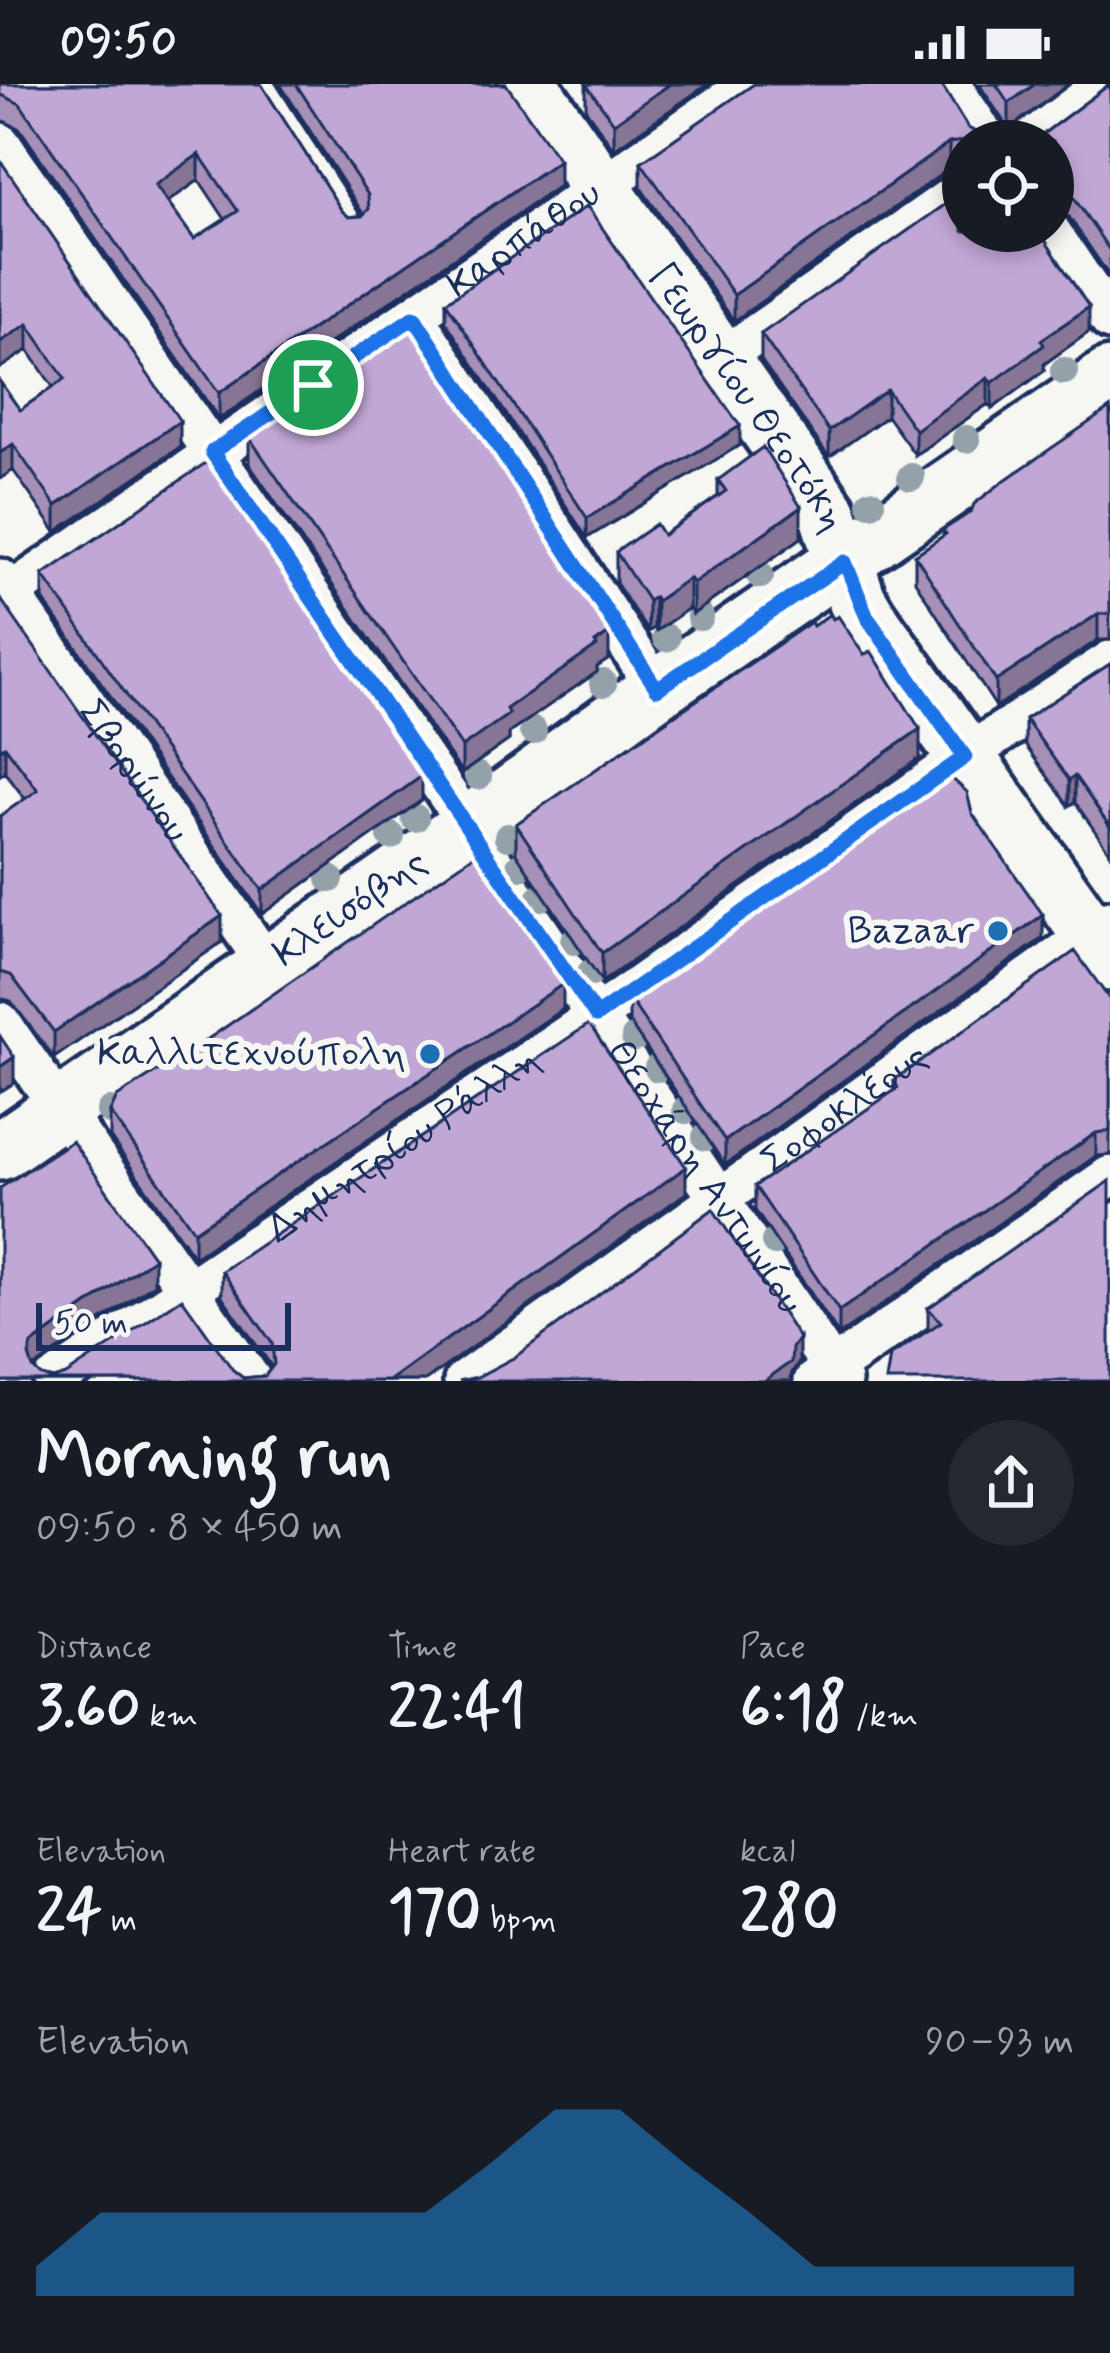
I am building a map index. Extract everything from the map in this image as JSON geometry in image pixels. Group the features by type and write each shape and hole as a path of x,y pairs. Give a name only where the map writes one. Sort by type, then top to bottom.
{"street":[{"name":"Γεωργίου Θεοτόκη","path":"528,84 829,513 867,617 965,757 1103,938"},
{"name":"Καρπάθου","path":"3,591 414,317 750,84"},
{"path":"950,84 974,120"},
{"path":"1057,120 1105,84"},
{"name":"Θεοχάρη Αντωνίου","path":"0,142 596,1016 720,1201 829,1377"},
{"path":"721,359 942,204"},
{"path":"1064,252 1110,320"},
{"path":"414,317 657,689"},
{"name":"Κλεισόβης","path":"0,1151 1110,377"},
{"name":"Σβορώνου","path":"3,591 268,966"},
{"name":"Δημητρίου Ράλλη","path":"53,1381 596,1016 1110,661"},
{"name":"Σοφοκλέους","path":"464,1381 1103,938"},
{"path":"0,1022 252,1381"},
{"path":"829,1377 1110,1176"}],"lane":[{"path":"262,84 356,229"}],"building":[{"path":"0,84 261,84 349,217 362,216 369,209 368,195 296,84 506,84 559,160 219,393 20,104 0,94","holes":["199,154 238,211 194,239 155,185"]},
{"path":"586,84 670,84 614,123"},
{"path":"754,84 941,84 963,120 942,120 942,148 734,295 641,162"},
{"path":"996,84 1035,84 1009,103"},
{"path":"1110,84 1110,251 1074,198 1074,120 1062,120"},
{"path":"0,160 180,421 56,506 13,444 0,453 0,382 20,410 65,379 28,324 0,342"},
{"path":"587,206 740,426 587,518 446,302"},
{"path":"942,207 942,252 1053,252 1089,307 1041,340 1044,345 992,383 988,378 915,430 887,390 829,431 761,334"},
{"path":"407,323 609,633 462,747 249,437"},
{"path":"1110,408 1110,614 1098,614 996,681 915,555 946,534 943,530 1005,480"},
{"path":"763,447 801,507 693,583 689,578 656,601 654,597 648,601 616,552 656,524 663,535 726,491 718,480"},
{"path":"207,462 422,776 262,890 43,575"},
{"path":"0,598 222,916 54,1032 11,975 0,972 0,816 38,790 5,746 0,749"},
{"path":"830,614 833,619 838,616 864,655 871,651 920,729 602,953 516,824 811,622 813,626"},
{"path":"1110,664 1110,827 1075,776 1069,780 1025,719"},
{"path":"947,774 967,792 972,813 1043,915 725,1141 629,998"},
{"path":"474,855 563,984 194,1231 110,1112 117,1097"},
{"path":"1075,951 1110,1000 1110,1131 1096,1133 839,1311 755,1186 898,1088 894,1080"},
{"path":"589,1024 686,1167 389,1381 0,1381 0,1188 72,1141 154,1258 32,1344 33,1368 53,1379 66,1375 182,1298 233,1370 243,1378 265,1376 274,1364 272,1343 222,1271"},
{"path":"0,1036 14,1057 0,1067"},
{"path":"1110,1181 1110,1381 886,1381 890,1356 941,1322 928,1308"},
{"path":"713,1209 799,1338 791,1362 764,1381 459,1381 515,1357"}],"place":[{"name":"Bazaar","path":"998,931"},
{"name":"Καλλιτεχνούπολη","path":"430,1054"}],"route":[{"path":"414,317 657,689 845,562 867,617 965,757 596,1016 212,452 313,385 414,317"}]}
